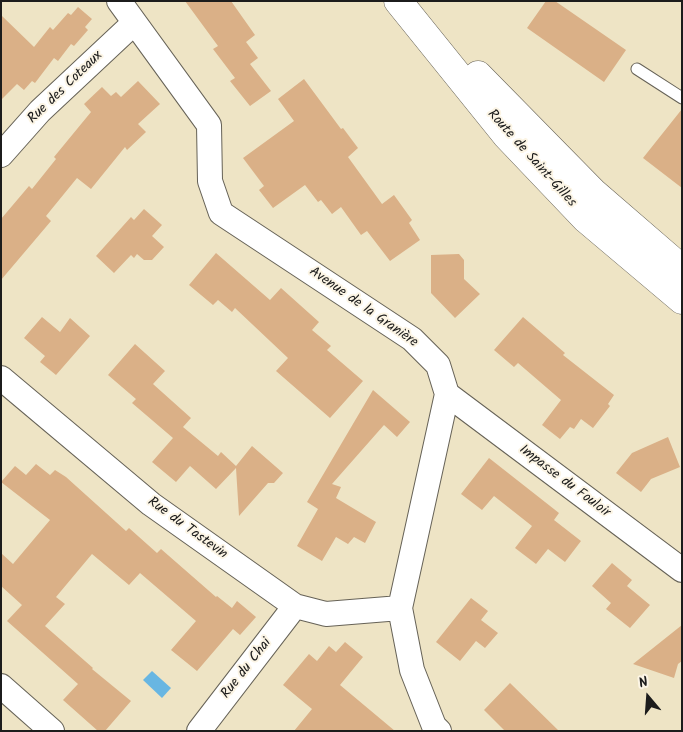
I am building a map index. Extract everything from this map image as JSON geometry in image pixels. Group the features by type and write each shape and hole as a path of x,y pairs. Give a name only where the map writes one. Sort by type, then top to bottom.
{"main road":[{"name":"Route de Saint-Gilles","path":"398,1 506,135 586,219 681,300"},
{"name":"Route de Saint-Gilles","path":"416,1 477,74 586,185 682,269"}],"street":[{"name":"Avenue de la Granière","path":"118,1 209,125 210,181 221,213 412,339 438,365 447,394 400,608 412,670 434,726 439,731"},
{"name":"Rue des Coteaux","path":"1,155 40,111 134,23"},
{"name":"Rue du Tastevin","path":"1,378 151,504 295,606 326,614 400,608"},
{"name":"Impasse du Fouloir","path":"447,394 682,570"},
{"name":"Rue du Chai","path":"199,731 295,606"},
{"path":"1,686 52,731"}],"lane":[{"path":"637,70 682,98"}],"water":[{"path":"152,671 171,688 162,698 143,680"}],"building":[{"path":"185,1 231,1 255,35 246,42 258,58 250,64 271,91 250,106 230,81 235,78 213,49 218,46"},
{"path":"546,1 555,1 626,50 604,82 527,28"},
{"path":"78,7 92,19 85,27 88,30 74,46 71,44 58,61 54,58 35,83 32,81 24,90 17,84 1,100 1,15 34,47 50,27 53,30 68,13 71,15"},
{"path":"304,79 341,129 343,128 358,148 348,157 382,204 394,195 412,220 409,223 420,240 390,261 367,231 361,235 341,207 332,214 321,200 318,202 305,185 273,208 259,190 264,186 243,158 294,121 278,99"},
{"path":"138,81 160,104 138,124 146,132 127,150 125,147 91,189 77,178 46,216 51,221 1,280 1,219 29,186 32,189 56,159 54,157 91,112 84,104 102,87 111,96 116,92 121,97"},
{"path":"682,109 682,188 643,158"},
{"path":"144,209 162,225 152,236 164,247 152,260 144,260 137,254 134,258 131,255 114,273 96,256 131,217 134,220"},
{"path":"216,253 270,300 281,288 319,322 312,330 331,346 327,350 363,381 330,418 276,371 288,358 235,308 232,312 218,300 213,305 189,285"},
{"path":"459,254 464,260 464,279 480,294 455,318 431,293 431,255"},
{"path":"42,317 60,332 70,318 90,336 56,375 40,362 45,356 24,338"},
{"path":"523,317 565,353 563,355 614,395 608,404 610,406 593,428 581,419 574,429 570,427 560,439 542,425 561,400 518,363 514,367 494,350"},
{"path":"135,344 165,371 153,384 191,418 183,427 218,456 221,452 236,466 252,446 283,473 274,483 268,483 239,516 236,468 216,489 190,466 176,482 152,462 173,438 132,403 136,399 108,375"},
{"path":"373,390 410,422 397,437 384,425 332,484 341,487 336,498 376,522 365,543 354,537 348,544 336,537 322,561 297,546 318,509 307,502"},
{"path":"668,437 680,467 651,479 641,492 616,473 632,453"},
{"path":"489,458 559,513 554,520 581,541 565,562 548,549 536,564 515,548 532,526 494,496 482,510 461,494"},
{"path":"36,464 50,475 55,470 66,477 126,531 129,528 157,553 161,549 216,597 232,608 237,601 256,617 240,635 233,629 197,671 171,650 196,621 140,573 129,585 92,554 56,597 65,604 45,626 92,669 131,701 105,731 98,731 63,700 78,684 7,621 22,605 1,586 1,553 13,564 50,520 1,482 15,466 26,475"},
{"path":"612,563 632,580 627,586 650,605 630,628 606,609 611,603 592,586"},
{"path":"471,598 488,611 481,620 498,633 485,648 476,641 460,661 436,642"},
{"path":"682,625 682,661 678,664 674,678 633,664"},
{"path":"345,642 363,657 340,685 395,731 294,731 312,709 283,685 309,654 317,661 329,646 336,652"},
{"path":"510,683 559,731 505,731 484,710"}]}
